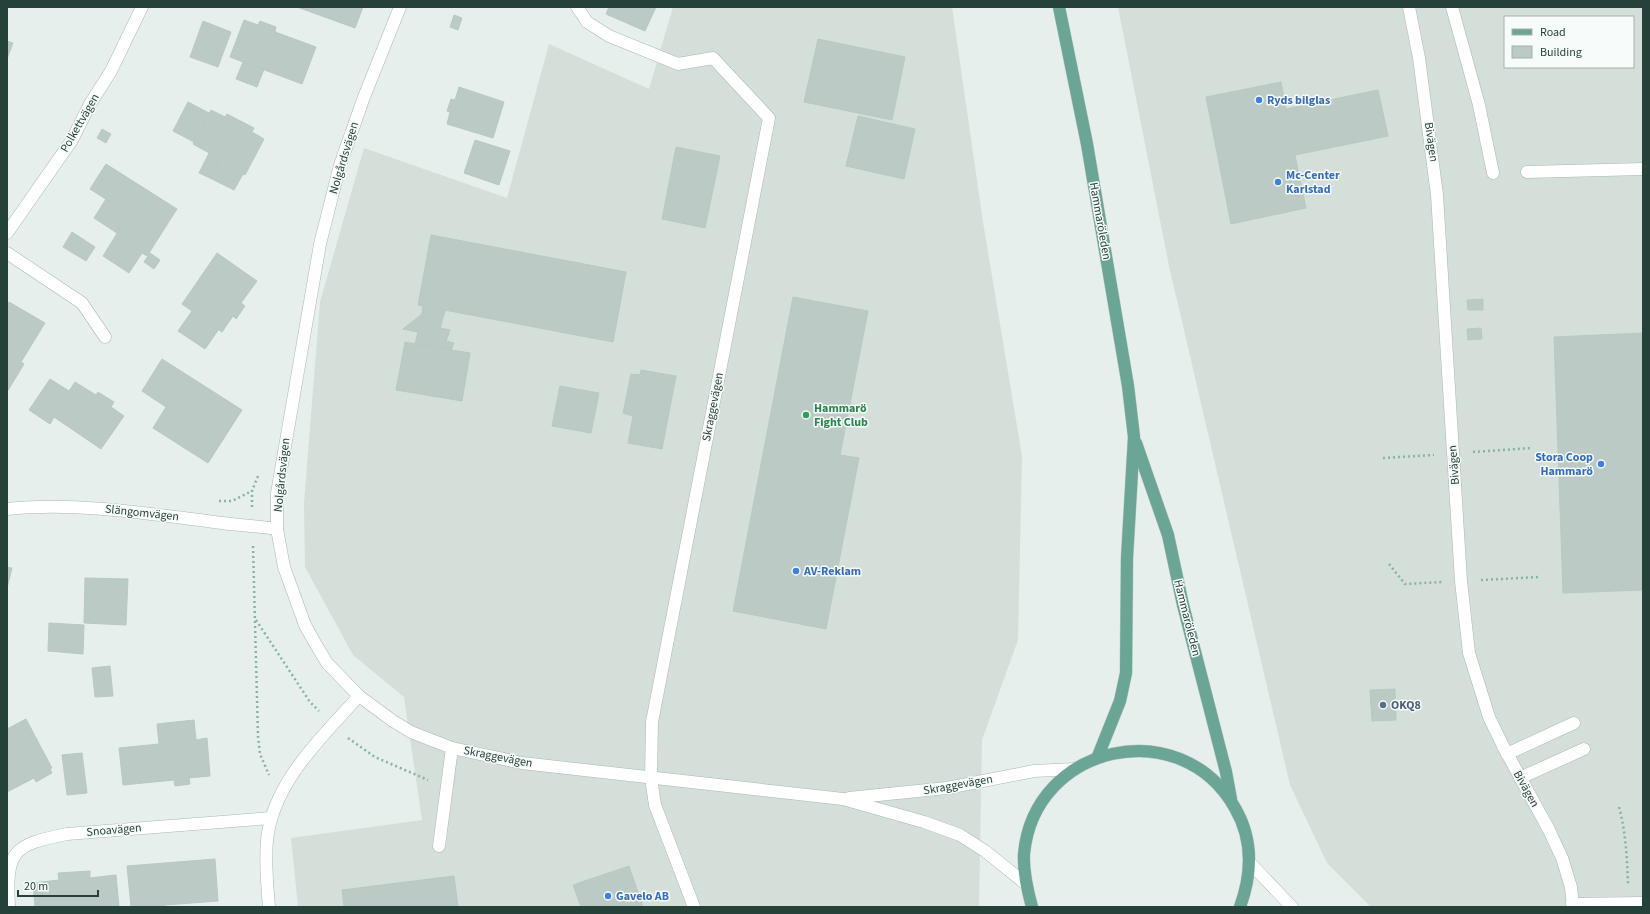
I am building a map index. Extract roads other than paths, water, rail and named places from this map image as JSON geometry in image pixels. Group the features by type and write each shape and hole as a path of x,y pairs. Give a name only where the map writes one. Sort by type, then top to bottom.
{"main road":[{"name":"Hammaröleden","path":"1059,7 1087,144 1128,386 1134,437 1127,558 1126,673 1120,701 1098,756"},
{"name":"Hammaröleden","path":"1134,437 1168,535 1183,605 1226,772 1232,802"},
{"path":"1032,907 1026,884 1024,853 1032,822 1048,794 1074,769 1098,756 1115,752 1148,750 1181,759 1210,777 1222,788 1232,802 1245,831 1250,863 1248,879 1240,907"}],"street":[{"name":"Polkettvägen","path":"7,233 72,140 90,104 111,71 142,7"},
{"name":"Nolgårdsvägen","path":"359,696 327,662 305,625 284,567 277,530 277,493 282,455 320,244 340,166 364,97 400,7"},
{"name":"Skraggevägen","path":"577,7 587,22 609,36 678,64 713,58 769,118 652,722 651,778 655,805 694,907"},
{"name":"Bivägen","path":"1409,7 1419,58 1437,195 1465,625 1469,653 1478,686 1489,717 1507,754 1549,830 1562,858 1571,887 1572,906"},
{"path":"1452,7 1479,105 1493,173"},
{"path":"1527,172 1643,169"},
{"path":"7,252 82,303 105,337"},
{"name":"Slängomvägen","path":"7,510 34,507 95,508 252,525 277,530"},
{"name":"Skraggevägen","path":"359,696 381,714 411,732 452,748 522,764 843,799 924,822 960,835 985,851 1026,884"},
{"path":"269,907 266,863 267,839 271,818 280,795 292,775 317,743 359,696"},
{"path":"1507,754 1574,723"},
{"path":"439,846 452,748"},
{"path":"1520,778 1584,749"},
{"name":"Skraggevägen","path":"843,799 947,788 1034,771 1074,769"},
{"name":"Snoavägen","path":"9,907 8,878 13,858 36,840 67,834 271,818"},
{"path":"1250,863 1292,907"},
{"path":"1572,906 1643,903"}],"place":[{"name":"Ryds bilglas","path":"1259,100"},
{"name":"Mc-Center Karlstad","path":"1278,182"},
{"name":"Hammarö Fight Club","path":"806,415"},
{"name":"Stora Coop Hammarö","path":"1601,464"},
{"name":"AV-Reklam","path":"796,571"},
{"name":"OKQ8","path":"1383,705"},
{"name":"Gavelo AB","path":"608,896"}]}
